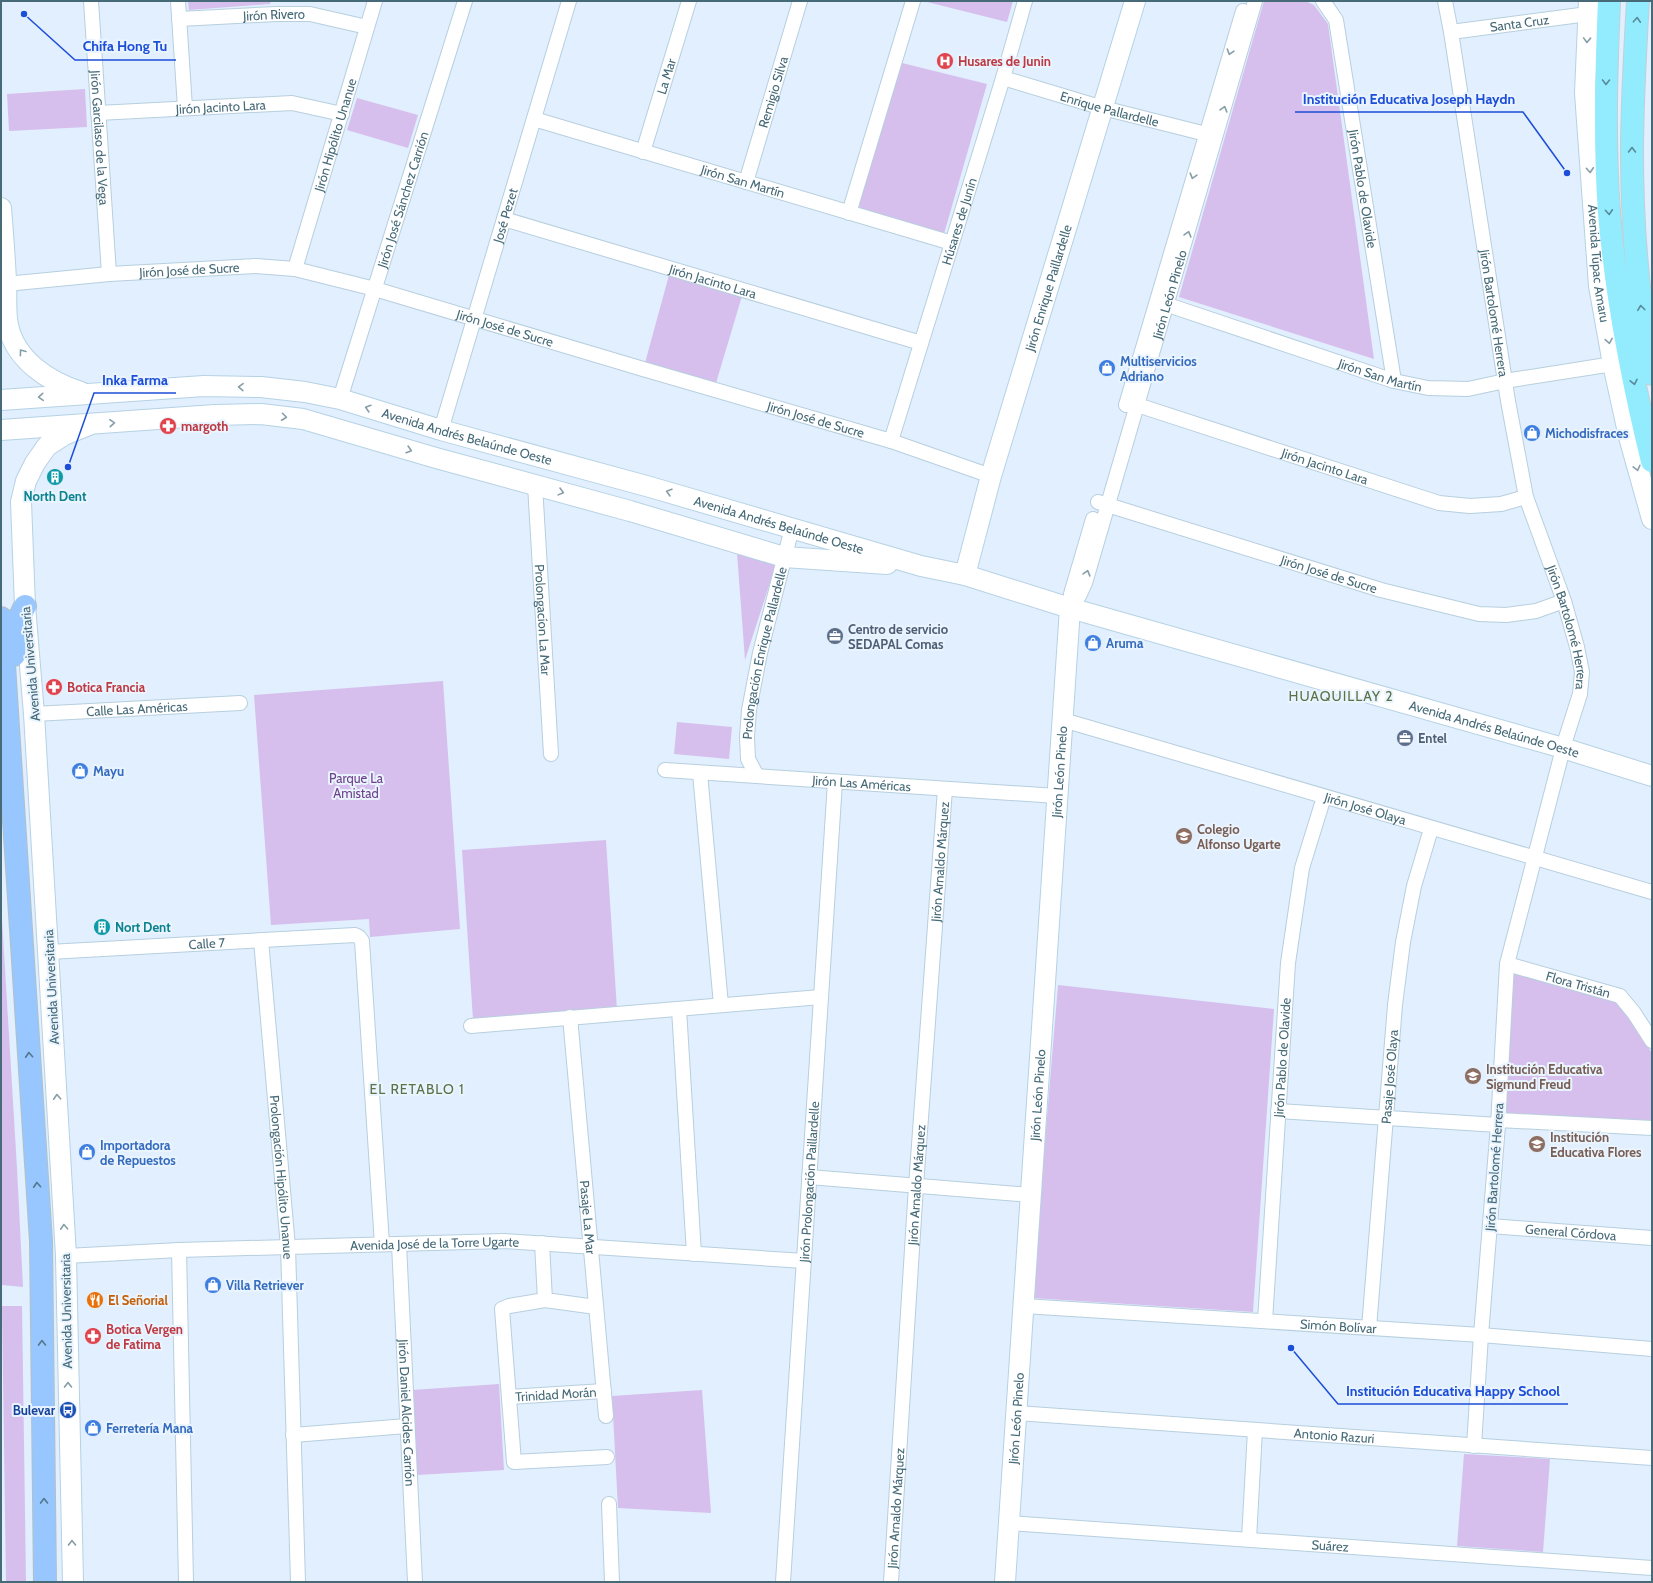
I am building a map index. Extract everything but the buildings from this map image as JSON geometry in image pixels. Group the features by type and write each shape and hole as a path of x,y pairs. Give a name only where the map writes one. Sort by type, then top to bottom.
{"highway":[{"name":"Avenida Túpac Amaru","path":"1609,1 1606,127 1609,213 1623,324 1630,363 1652,461"},
{"path":"1638,1 1632,130 1634,232 1640,296 1652,374"}],"main road":[{"path":"6,703 13,669 17,623 25,606"},
{"name":"Avenida Universitaria","path":"1,618 41,1241 46,1582"}],"street":[{"name":"Jirón Garcilaso de la Vega","path":"91,1 109,274"},
{"path":"178,1 184,108"},
{"name":"Jirón Hipólito Unanue","path":"295,269 375,1"},
{"name":"Jirón José Sánchez Carrión","path":"340,399 466,1"},
{"name":"José Pezet","path":"441,430 569,1"},
{"name":"La Mar","path":"643,152 688,1"},
{"name":"Remigio Silva","path":"746,182 800,1"},
{"path":"849,213 913,1"},
{"name":"Húsares de Junín","path":"891,441 1003,78 1025,1"},
{"name":"Jirón Enrique Paillardelle","path":"965,575 991,476 1135,1"},
{"name":"Jirón León Pinelo","path":"1211,135 1246,1"},
{"name":"Jirón León Pinelo","path":"1005,1582 1058,796 1070,722 1071,594 1102,504 1211,135 1255,1"},
{"name":"Jirón Pablo de Olavide","path":"1323,1 1336,20 1394,380"},
{"name":"Jirón Bartolomé Herrera","path":"1445,1 1508,401 1526,497 1564,601 1578,647 1582,672 1580,694 1563,748 1507,964 1498,1122 1474,1446"},
{"name":"Jirón Rivero","path":"179,19 278,7 367,27"},
{"name":"Santa Cruz","path":"1451,32 1588,8"},
{"name":"Avenida Túpac Amaru","path":"1588,8 1585,93 1599,286 1613,364 1629,437 1652,519"},
{"name":"Enrique Pallardelle","path":"1003,78 1103,108 1211,135"},
{"name":"Jirón Jacinto Lara","path":"98,113 292,103 342,114"},
{"name":"Jirón San Martín","path":"534,119 952,244"},
{"path":"1,208 8,325 15,343 30,363 47,377 65,387 89,394"},
{"name":"Jirón Jacinto Lara","path":"504,219 921,343"},
{"name":"Jirón José de Sucre","path":"6,284 109,274 256,266 295,269 375,289 891,441 991,476"},
{"name":"Jirón San Martín","path":"1161,303 1394,380 1428,388 1468,389 1505,381 1613,364"},
{"path":"204,386 204,402 208,416"},
{"name":"Avenida Andrés Belaúnde Oeste","path":"1,400 168,390 204,386 261,387 305,392 340,399 441,430 650,487 921,566 965,575 1070,608 1563,748 1652,776"},
{"path":"168,390 172,404 170,419"},
{"name":"Jirón Jacinto Lara","path":"1132,404 1439,503 1470,506 1501,504 1526,497"},
{"name":"Avenida Andrés Belaúnde Oeste","path":"1,430 208,416 261,414 303,419 784,557 921,566"},
{"name":"Avenida Universitaria","path":"73,1582 66,1256 34,714 25,606 21,502 26,481 35,463 47,446 64,435 89,425"},
{"name":"Prolongacíon La Mar","path":"536,485 551,754"},
{"name":"Jirón José de Sucre","path":"1102,504 1381,590 1479,614 1506,616 1536,611 1564,601"},
{"name":"Prolongación Enrique Pallardelle","path":"757,776 748,759 747,737 749,710 760,653 792,528"},
{"name":"Calle Las Américas","path":"34,714 240,702"},
{"name":"Jirón José Olaya","path":"1070,722 1652,892"},
{"name":"Jirón Las Américas","path":"665,770 1058,796"},
{"path":"700,773 721,1005"},
{"name":"Jirón Prolongación Paillardelle","path":"783,1582 835,782"},
{"name":"Jirón Arnaldo Márquez","path":"891,1582 916,1186 945,789"},
{"name":"Jirón Pablo de Olavide","path":"1265,1321 1288,963 1302,868 1324,797"},
{"name":"Pasaje José Olaya","path":"1369,1328 1395,1005 1403,942 1414,886 1431,828"},
{"name":"Calle 7","path":"49,952 355,935 359,937 362,941 382,1244"},
{"name":"Prolongación Hipólito Unanue","path":"260,940 288,1247 298,1582"},
{"name":"Flora Tristán","path":"1507,964 1620,996 1634,1013 1652,1041"},
{"path":"471,1026 821,997"},
{"path":"679,1009 694,1254"},
{"name":"Pasaje La Mar","path":"570,1018 606,1416"},
{"path":"1278,1111 1386,1118 1652,1128"},
{"path":"809,1177 1031,1195"},
{"name":"General Córdova","path":"1490,1226 1652,1238"},
{"name":"Avenida José de la Torre Ugarte","path":"66,1256 179,1250 504,1240 804,1261"},
{"path":"542,1243 545,1300"},
{"name":"Jirón Daniel Alcides Carrión","path":"399,1244 415,1582"},
{"path":"179,1250 186,1582"},
{"path":"596,1307 545,1300 509,1306 502,1309 514,1462 607,1457"},
{"name":"Simón Bolívar","path":"1024,1306 1369,1328 1652,1349"},
{"name":"Trinidad Morán","path":"509,1397 604,1391"},
{"name":"Antonio Razuri","path":"1016,1413 1652,1458"},
{"path":"293,1435 407,1426"},
{"path":"1249,1539 1255,1430"},
{"path":"609,1504 612,1582"},
{"name":"Suárez","path":"1009,1523 1652,1568"}],"green space":[{"path":"188,1 271,1 270,4 189,10"},
{"path":"923,1 1013,1 1007,22"},
{"path":"1264,1 1305,1 1314,5 1328,24 1374,359 1179,297"},
{"path":"902,63 987,84 944,234 860,210 859,203"},
{"path":"85,89 87,127 9,131 7,94"},
{"path":"357,98 418,115 408,148 347,130"},
{"path":"669,275 742,296 716,383 645,363"},
{"path":"737,553 777,561 745,660"},
{"name":"Parque La Amistad","path":"443,681 460,929 370,937 369,919 271,925 254,695"},
{"path":"677,722 732,727 729,759 674,754"},
{"path":"606,840 617,1010 473,1020 462,850"},
{"path":"1,903 17,1168 23,1287 2,1285"},
{"path":"1514,973 1613,1000 1622,1008 1652,1053 1652,1122 1503,1114"},
{"path":"1058,985 1274,1009 1253,1312 1032,1298"},
{"path":"2,1306 22,1306 26,1582 6,1582"},
{"path":"499,1384 504,1470 417,1475 412,1390"},
{"path":"702,1390 711,1513 618,1508 612,1396"},
{"path":"1464,1454 1550,1459 1543,1552 1457,1546"}],"place":[{"name":"Chifa Hong Tu","path":"24,14"},
{"name":"Husares de Junin","path":"945,61"},
{"name":"Institución Educativa Joseph Haydn","path":"1567,173"},
{"name":"Multiservicios Adriano","path":"1107,368"},
{"name":"margoth","path":"168,426"},
{"name":"Michodisfraces","path":"1532,433"},
{"name":"Inka Farma","path":"68,467"},
{"name":"North Dent","path":"55,477"},
{"name":"Centro de servicio SEDAPAL Comas","path":"835,636"},
{"name":"Aruma","path":"1093,643"},
{"name":"Botica Francia","path":"54,687"},
{"name":"Entel","path":"1405,738"},
{"name":"Mayu","path":"80,771"},
{"name":"Colegio Alfonso Ugarte","path":"1184,836"},
{"name":"Nort Dent","path":"102,927"},
{"name":"Institución Educativa Sigmund Freud","path":"1473,1076"},
{"name":"Institución Educativa Flores","path":"1537,1144"},
{"name":"Importadora de Repuestos","path":"87,1152"},
{"name":"Villa Retriever","path":"213,1285"},
{"name":"El Señorial","path":"95,1300"},
{"name":"Botica Vergen de Fatima","path":"93,1336"},
{"name":"Institución Educativa Happy School","path":"1291,1348"},
{"name":"Bulevar","path":"68,1410"},
{"name":"Ferretería Mana","path":"93,1428"}],"district":[{"name":"HUAQUILLAY 2","path":"1341,696"},
{"name":"EL RETABLO 1","path":"417,1089"}]}
